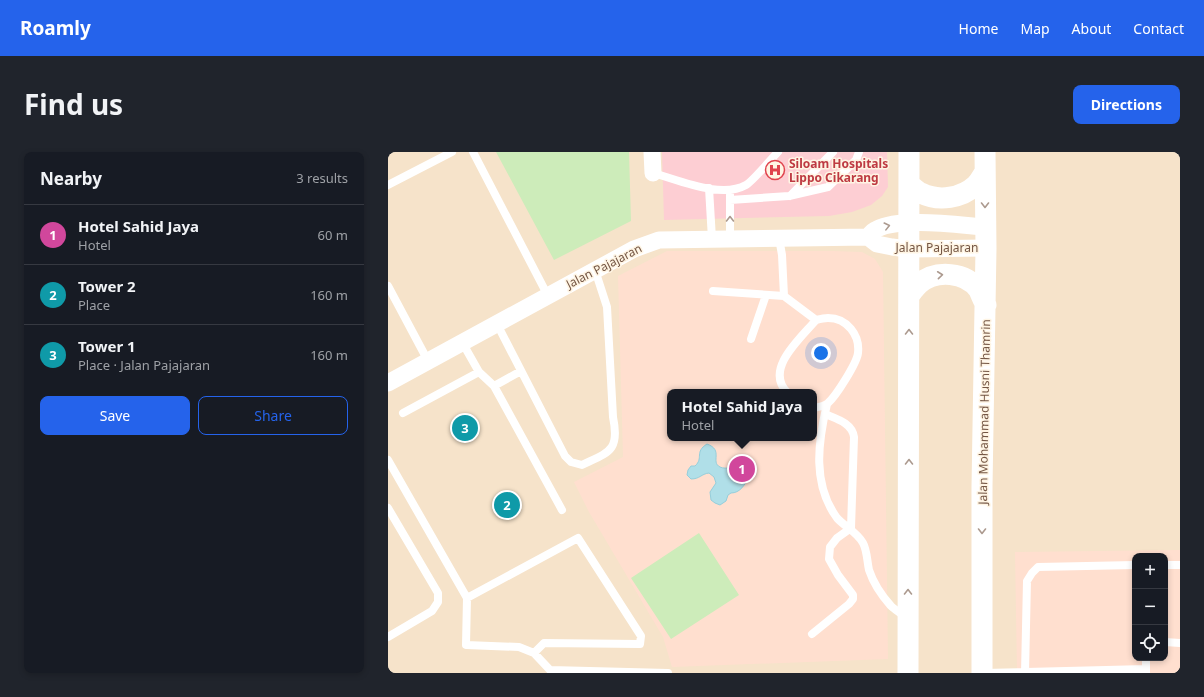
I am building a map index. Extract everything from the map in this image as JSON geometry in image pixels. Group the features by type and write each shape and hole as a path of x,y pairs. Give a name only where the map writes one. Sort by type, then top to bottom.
{"street":[{"path":"652,152 653,173"},
{"path":"908,673 909,152"},
{"path":"909,184 921,193 935,198 950,198 964,193 977,184 985,162"},
{"name":"Jalan Mohammad Husni Thamrin","path":"982,673 982,487 986,305 985,162"},
{"name":"Jalan Pajajaran","path":"868,237 877,229 889,225 909,222 985,227"},
{"name":"Jalan Pajajaran","path":"388,383 634,249 659,240 868,237 878,244 892,248 986,248"},
{"path":"909,296 920,283 934,276 950,274 966,279 978,290 986,305"}],"lane":[{"path":"388,186 452,152"},
{"path":"473,152 548,296"},
{"path":"653,173 719,191 731,191 747,185 778,152"},
{"path":"790,196 833,152"},
{"path":"730,200 790,196 828,187 856,160 859,152"},
{"path":"709,188 712,239"},
{"path":"730,239 731,191"},
{"path":"780,238 784,296"},
{"path":"497,324 565,456 571,462 582,465 609,452 614,445 616,431 613,417 607,307 595,270"},
{"path":"388,286 428,361"},
{"path":"713,291 784,296 816,320"},
{"path":"751,339 766,295"},
{"path":"784,389 781,386 779,378 784,358 816,320 827,318 843,322 851,329 857,338 858,354 844,382 827,404 822,430 819,471 825,495 834,512 843,524 851,528 864,544 870,571 881,593 892,607 908,619"},
{"path":"462,342 479,372 494,386 562,510"},
{"path":"494,386 521,371"},
{"path":"403,413 479,372"},
{"path":"817,407 827,404"},
{"path":"825,414 848,425 853,431 851,528"},
{"path":"388,460 467,598 466,644 519,647 534,653 550,670 668,673"},
{"path":"388,508 438,593 438,602 432,611 388,637"},
{"path":"812,634 849,604 852,599 853,595 838,575 829,559 830,547 837,538 851,528"},
{"path":"467,598 578,538 641,636 640,644 544,643 534,653"},
{"path":"1025,672 1028,581 1032,573 1038,567 1132,565"},
{"path":"1168,565 1180,565"},
{"path":"1168,642 1180,643"},
{"path":"982,673 1146,671"}],"shaded area":[{"path":"388,152 1180,152 1180,673 388,673"},
{"name":"Siloam Hospitals Lippo Cikarang","path":"662,152 887,152 888,187 882,196 871,205 852,212 829,216 664,220"},
{"path":"667,251 862,252 875,259 883,272 888,659 672,667 663,637 589,512 574,482 623,457 618,276"},
{"path":"1180,550 1180,673 1017,673 1015,552"}],"green space":[{"path":"496,152 629,152 631,221 554,260"},
{"path":"699,533 739,595 671,639 631,578"}],"water":[{"path":"707,444 715,449 716,462 720,467 743,467 748,470 749,476 740,490 728,495 726,501 720,505 711,500 710,492 716,483 714,477 709,473 691,479 687,475 691,466 695,466 698,463 700,452"}],"place":[{"name":"Siloam Hospitals Lippo Cikarang","path":"775,170"},
{"name":"Tower 1","path":"465,428"},
{"name":"Hotel Sahid Jaya","path":"742,469"},
{"name":"Tower 2","path":"507,505"}]}
